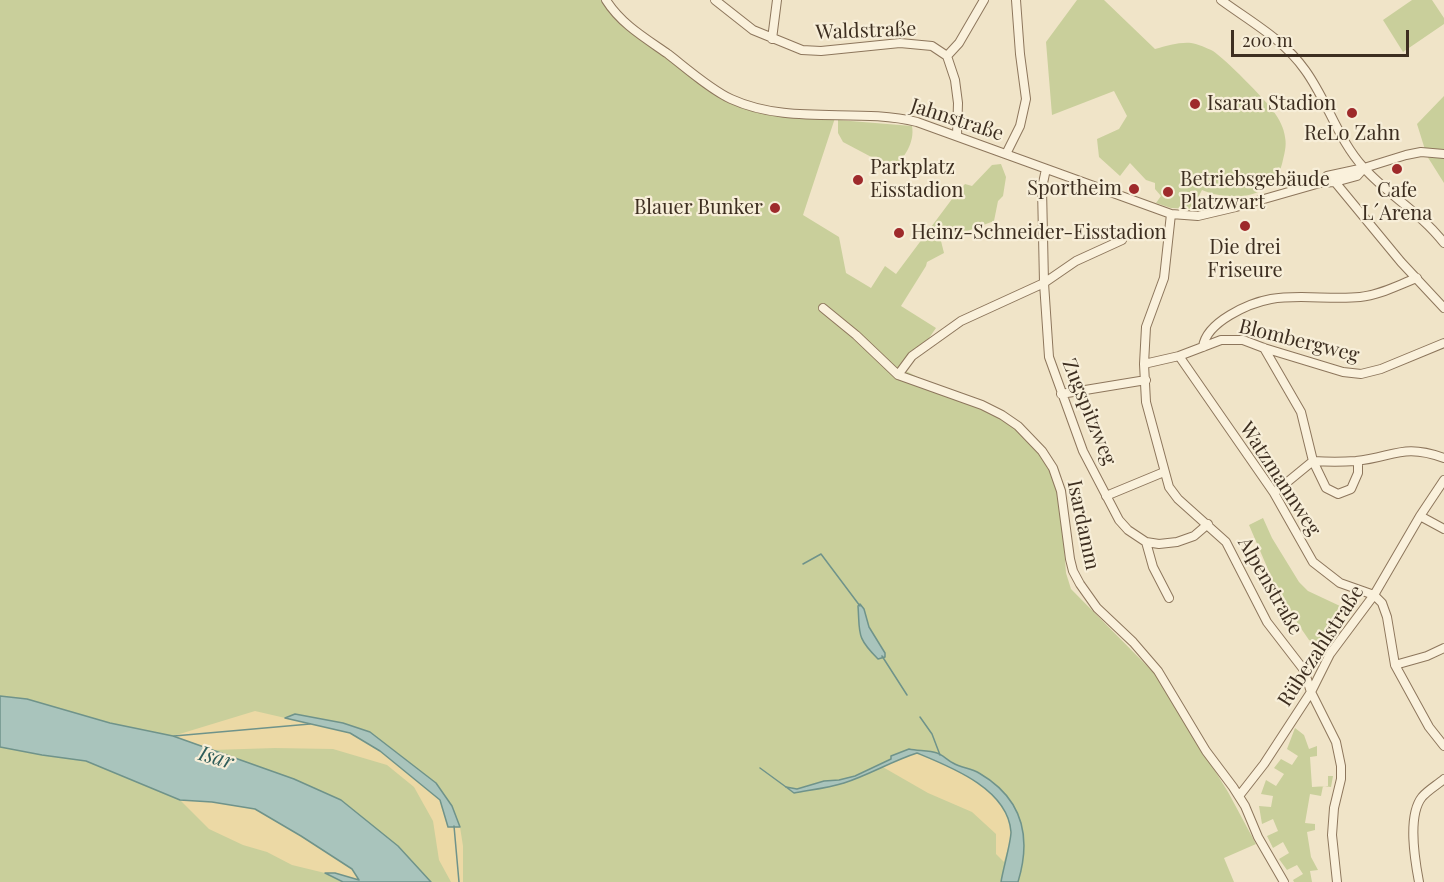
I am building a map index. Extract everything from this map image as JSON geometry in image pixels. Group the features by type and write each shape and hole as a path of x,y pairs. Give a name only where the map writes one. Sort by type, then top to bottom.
{"street":[{"name":"Jahnstraße","path":"606,0 614,13 630,27 730,99 777,111 838,117 884,116 928,125 1171,214 1185,216 1214,212 1320,183 1335,182 1357,176 1364,168"},
{"name":"Waldstraße","path":"715,0 753,30 802,50 822,51 876,45 916,44 932,46 946,56"},
{"path":"772,39 777,0"},
{"path":"957,136 958,103 955,80 946,56 959,43 984,0"},
{"path":"1006,154 1020,126 1026,99 1016,0"},
{"path":"1221,0 1270,33 1289,50 1305,70 1345,140 1364,168 1430,225 1444,243"},
{"name":"Jahnstraße","path":"1320,183 1327,177 1406,155 1421,152 1444,154"},
{"name":"Zugspitzweg","path":"1046,169 1042,185 1044,283 1049,357 1083,451 1106,496 1119,520 1128,530 1146,542"},
{"path":"1335,182 1444,308"},
{"name":"Alpenstraße","path":"1171,214 1164,278 1146,327 1144,364 1146,402 1169,487 1178,499 1226,542 1267,622 1304,670 1311,692 1336,742 1341,779 1334,808 1332,835 1338,882"},
{"path":"898,375 912,356 961,321 1044,283 1076,261 1122,240"},
{"path":"1203,347 1204,339 1217,323 1233,313 1271,299 1359,297 1376,294 1417,278"},
{"name":"Isardamm","path":"823,308 856,335 898,375 982,405 1002,415 1018,426 1042,451 1053,468 1061,491 1070,559 1080,584 1097,608 1133,642 1158,671 1206,751 1239,796 1258,837 1284,882"},
{"name":"Blombergweg","path":"1144,364 1179,356 1221,340 1243,340 1343,372 1361,374 1381,369 1444,343"},
{"path":"1264,348 1301,412 1313,460 1326,488 1338,494 1351,489 1358,473 1358,461"},
{"name":"Watzmannweg","path":"1179,356 1274,493 1313,562 1340,584 1374,595"},
{"path":"1061,394 1146,380"},
{"path":"1274,493 1313,460 1358,461 1415,450 1444,458"},
{"path":"1106,496 1164,472"},
{"name":"Rübezahlstraße","path":"1239,796 1264,765 1311,692 1330,654 1374,595 1444,480"},
{"path":"1420,516 1444,529"},
{"path":"1169,598 1152,567 1146,542 1159,544 1178,542 1194,536 1208,524"},
{"path":"1374,595 1382,603 1388,617 1395,665 1429,727 1444,746"},
{"path":"1395,665 1427,656 1444,648"},
{"path":"1419,882 1412,843 1417,807 1421,798 1444,779"}],"green space":[{"path":"0,0 604,0 612,14 729,101 835,118 803,215 839,237 846,273 871,288 885,266 896,274 965,184 972,186 992,165 1001,164 1006,177 1003,196 998,201 994,221 941,241 944,253 927,262 901,306 936,328 906,371 971,405 1001,416 1041,451 1060,491 1066,573 1071,589 1156,675 1228,792 1256,844 1224,858 1234,882 0,882"},
{"name":"Isarau Stadion","path":"1077,0 1104,0 1155,49 1173,44 1197,44 1213,51 1235,70 1270,106 1284,130 1286,144 1282,164 1277,176 1269,185 1260,191 1237,197 1202,190 1192,209 1171,208 1156,203 1161,196 1155,189 1155,183 1146,180 1130,163 1120,176 1099,157 1097,139 1119,129 1127,116 1114,91 1052,115 1046,42"},
{"path":"1412,0 1432,0 1444,18 1444,24 1403,52 1383,20"},
{"path":"1444,96 1444,183 1427,156 1417,124"},
{"path":"838,120 912,126 912,138 905,155 894,169 843,142 838,133"},
{"path":"1263,518 1272,538 1299,582 1308,591 1340,606 1324,631 1333,637 1328,649 1309,640 1287,603 1283,605 1271,584 1270,574 1249,525"},
{"path":"1295,728 1304,735 1309,749 1317,746 1317,756 1310,757 1312,787 1323,786 1321,796 1310,794 1305,823 1315,824 1315,830 1307,832 1311,857 1318,870 1310,871 1312,882 1294,882 1293,880 1303,874 1297,865 1287,870 1279,859 1289,853 1283,842 1273,848 1267,836 1278,831 1273,819 1262,824 1259,806 1271,807 1273,796 1261,794 1266,780 1276,786 1284,774 1274,768 1281,759 1292,765 1298,756 1287,749"},
{"path":"1328,776 1333,776 1331,787 1325,786 1328,786"}],"sand":[{"path":"255,711 350,733 380,751 440,800 448,827 460,827 463,846 463,882 451,882 439,860 433,821 414,787 387,765 333,749 213,750 173,736"},
{"path":"917,753 962,773 991,794 1002,806 1009,820 1011,835 1004,862 996,854 996,834 972,812 928,793 881,766"},
{"path":"180,800 212,802 255,809 352,869 359,880 292,865 267,852 243,845 209,829"}],"water":[{"path":"860,604 885,657 878,659 863,640 859,623 858,606"},
{"name":"Isar","path":"0,696 27,699 110,723 173,736 294,779 341,800 398,846 431,882 343,882 325,873 335,873 359,880 352,869 255,809 212,802 180,800 86,761 0,747"},
{"path":"295,714 343,723 370,732 436,783 452,806 460,827 448,827 440,800 380,751 350,733 285,718"},
{"path":"909,749 939,754 956,765 979,773 1005,794 1014,806 1023,834 1024,849 1018,882 1001,882 1011,832 1000,803 976,782 946,765 917,753 838,785 794,793 786,787 797,789 824,781 855,776"}],"waterway":[{"path":"803,564 821,554 860,606"},
{"path":"882,656 907,695"},
{"path":"920,717 932,734 940,755"},
{"name":"Isar","path":"174,736 310,724"},
{"path":"760,768 786,787"},
{"path":"454,826 459,882"}],"place":[{"name":"Isarau Stadion","path":"1195,104"},
{"name":"ReLo Zahn","path":"1352,113"},
{"name":"Cafe L´Arena","path":"1397,169"},
{"name":"Parkplatz Eisstadion","path":"858,180"},
{"name":"Sportheim","path":"1134,189"},
{"name":"Betriebsgebäude Platzwart","path":"1168,192"},
{"name":"Blauer Bunker","path":"775,208"},
{"name":"Die drei Friseure","path":"1245,226"},
{"name":"Heinz-Schneider-Eisstadion","path":"899,233"}]}
